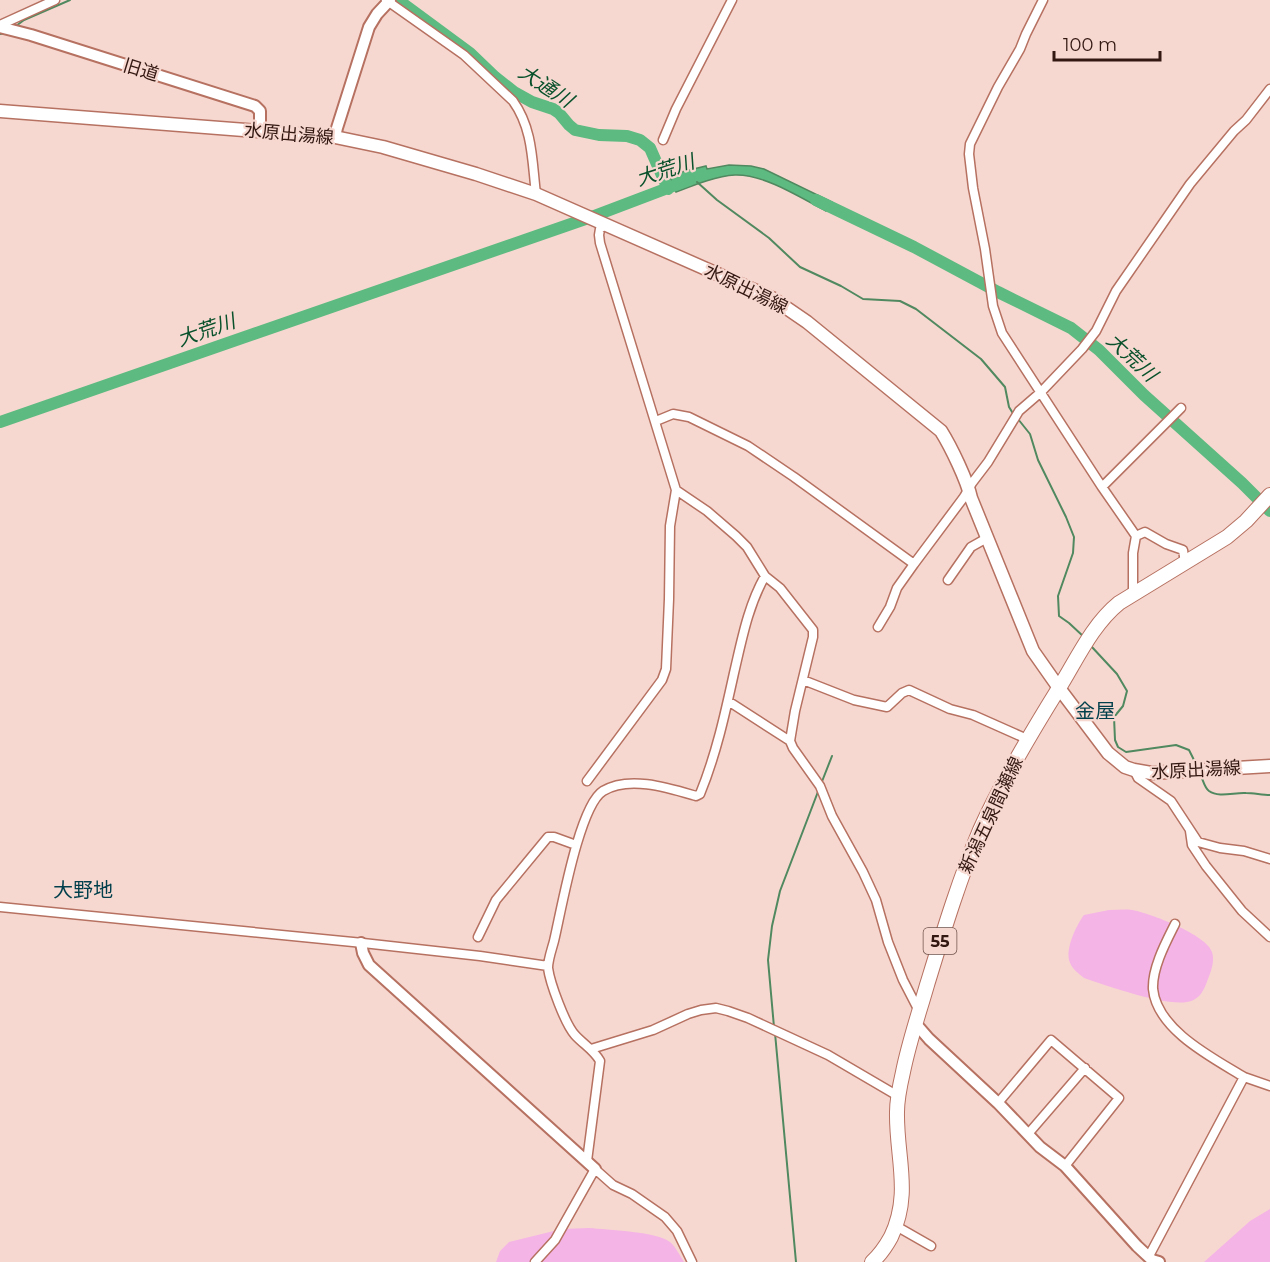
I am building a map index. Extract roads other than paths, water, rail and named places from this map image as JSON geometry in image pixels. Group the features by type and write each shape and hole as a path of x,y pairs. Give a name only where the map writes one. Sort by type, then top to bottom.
{"main road":[{"name":"水原出湯線","path":"0,111 261,130 335,137 382,147 536,194 772,298 799,316 941,431 969,489 1033,651 1108,753 1125,767 1151,773 1270,766"},
{"name":"新潟五泉間瀬線","path":"872,1262 883,1251 896,1226 902,1197 897,1113 903,1068 958,888 980,830 1027,739 1089,640 1110,611 1119,603 1227,537 1246,521 1270,495"}],"street":[{"path":"0,26 54,0"},
{"path":"335,137 369,27 388,0 464,55 520,110 527,126 536,194"},
{"path":"663,140 676,109 732,0"},
{"path":"1043,0 970,144 973,188 993,306 1002,333 1136,536 1133,553 1134,595"},
{"name":"旧道","path":"0,26 255,106 260,111 261,130"},
{"path":"878,627 890,607 897,588 988,462 1015,417 1082,349 1096,331 1116,291 1190,184 1270,89"},
{"path":"587,781 662,680 666,669 670,526 676,490 600,243 598,235 601,224"},
{"path":"1102,487 1181,408"},
{"path":"656,421 673,414 689,417 748,446 914,564"},
{"path":"676,490 707,511 747,547 765,576 780,588 813,630 790,741 820,788 832,816 863,872 876,900 888,942 918,1018 929,1039 998,1103 1040,1148 1065,1166 1137,1246 1153,1260 1244,1077"},
{"path":"1136,536 1145,532 1166,544 1183,550 1185,562"},
{"path":"948,580 972,547 987,538"},
{"path":"535,1262 555,1240 591,1165 600,1061 591,1048 570,1028 552,985 548,966 576,845 586,817 602,792 620,785 635,784 655,785 696,796 700,794 716,748 746,624 755,594 765,576"},
{"path":"803,680 854,700 887,707 902,693 909,690 950,709 973,715 1027,739"},
{"path":"728,701 790,741"},
{"path":"1134,770 1138,778 1171,801 1198,842 1244,851 1270,859"},
{"path":"1190,830 1192,845 1206,866 1242,911 1270,937"},
{"path":"478,937 496,900 548,837 576,845"},
{"path":"0,907 361,943 548,966"},
{"path":"1176,924 1164,947 1154,979 1153,990 1163,1014 1173,1028 1204,1052 1244,1077 1270,1086"},
{"path":"361,943 369,965 613,1185 632,1194 665,1217 677,1231 692,1262"},
{"path":"591,1048 653,1030 688,1014 716,1008 748,1018 828,1055 898,1096"},
{"path":"998,1103 1051,1040 1119,1098 1065,1166"},
{"path":"1028,1134 1085,1068"},
{"path":"896,1226 931,1246"}],"waterway":[{"name":"大通川","path":"16,26 24,20 70,0"},
{"name":"大通川","path":"398,0 470,53 514,92 532,102 553,109 575,130 599,135 627,136 640,140 650,148 668,189"},
{"name":"大通川","path":"0,34 6,33"},
{"name":"大荒川","path":"0,422 594,216 689,180"},
{"path":"697,182 717,200 769,238 800,267 863,299 900,301 916,309 981,359 1005,387 1009,407 1014,415"},
{"name":"大荒川","path":"816,200 914,247 1071,328 1099,350 1144,395 1270,511"},
{"path":"1018,419 1030,434 1038,460 1074,537 1073,553 1058,596 1059,616 1084,637"},
{"path":"1091,646 1117,674 1127,691 1123,706 1114,717 1115,740 1118,747 1126,752 1176,745 1189,750 1197,766"},
{"path":"821,784 832,756"},
{"path":"1200,774 1206,787 1213,793 1270,795"},
{"path":"774,1027 768,960 772,926 780,891 819,789"},
{"path":"775,1033 796,1262"}],"district":[{"name":"金屋","path":"1095,711"},
{"name":"大野地","path":"83,890"}]}
